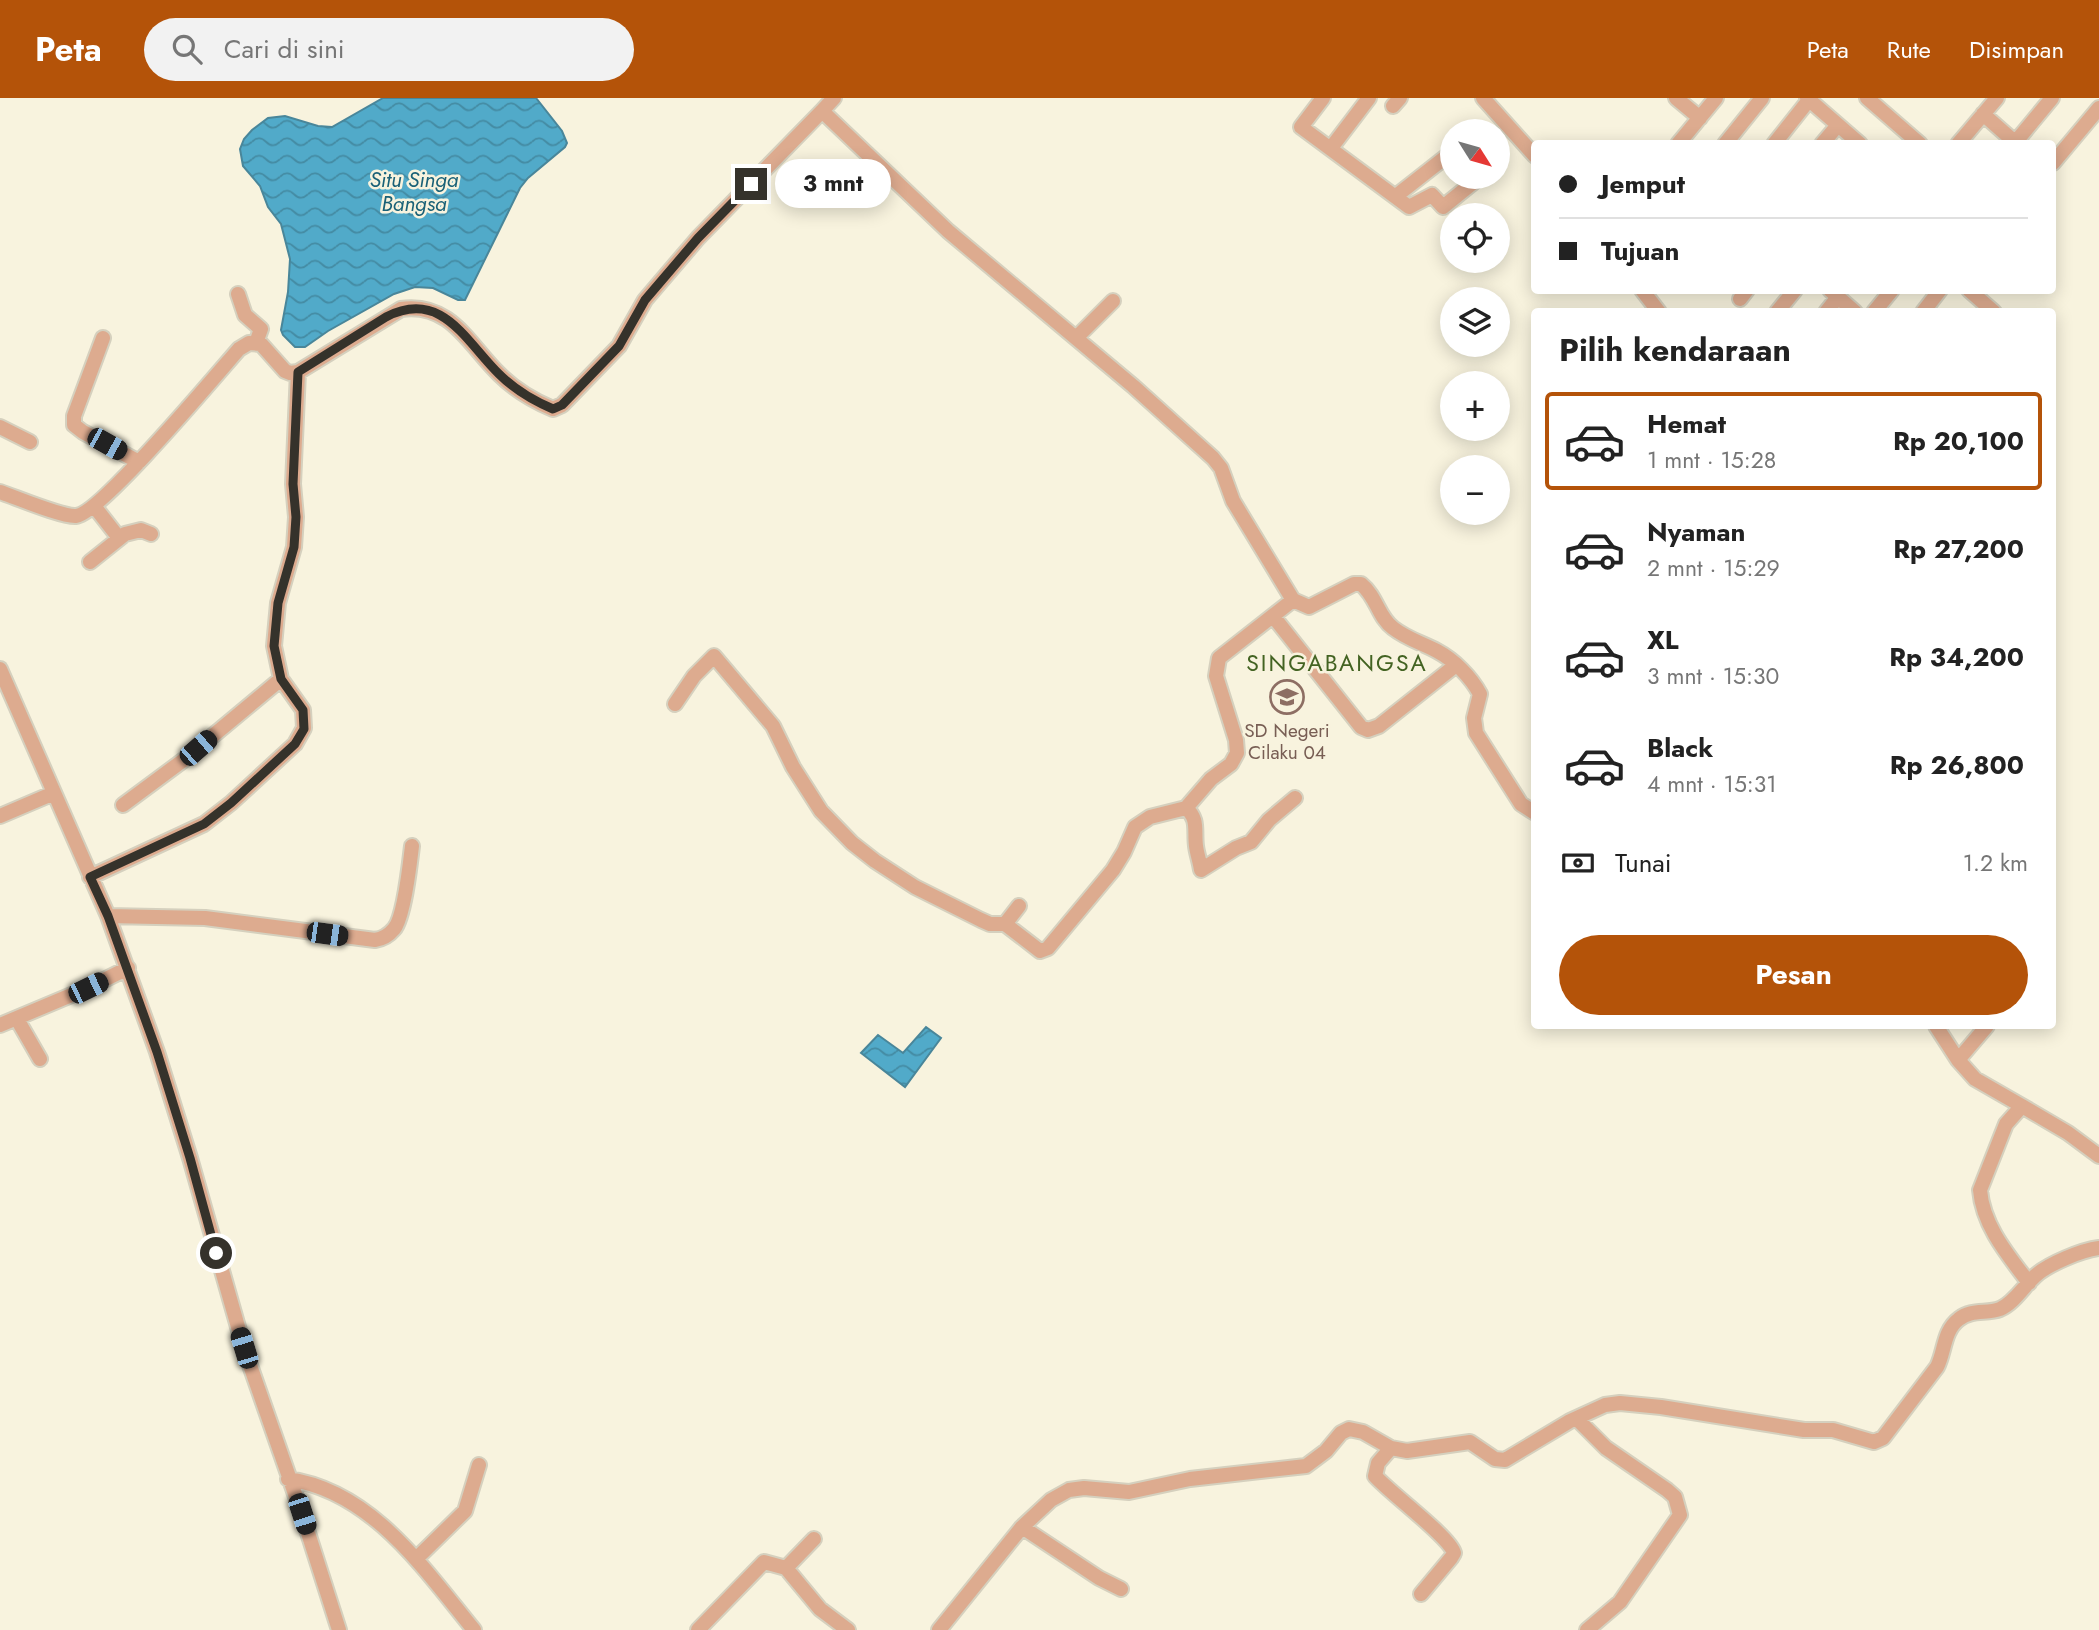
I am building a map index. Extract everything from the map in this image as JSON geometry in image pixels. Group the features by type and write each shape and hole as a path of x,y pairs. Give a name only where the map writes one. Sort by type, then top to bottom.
{"street":[{"path":"256,343 285,371 298,372 386,317 401,309 416,307 452,322 500,376 553,409 562,405 619,346 645,300 698,238 834,98"},
{"path":"1323,98 1301,127 1409,207 1432,195 1443,207 1465,189"},
{"path":"1331,148 1369,98"},
{"path":"1483,98 1531,152"},
{"path":"1676,98 1699,118"},
{"path":"1681,140 1716,98"},
{"path":"1728,140 1762,98"},
{"path":"1867,98 1915,140"},
{"path":"1961,140 1997,98"},
{"path":"2017,140 2052,98"},
{"path":"1777,140 1808,99 1856,140"},
{"path":"2056,159 2099,108"},
{"path":"822,111 948,231 1133,386 1221,468 1233,500 1293,600 1300,606 1309,607 1354,584 1361,584 1372,594 1385,621 1393,628 1415,643 1437,651 1466,674 1480,694 1473,725 1476,733 1521,804 1531,810"},
{"path":"1983,114 2012,140"},
{"path":"1825,140 1838,124"},
{"path":"1396,196 1440,161"},
{"path":"238,294 245,315 261,329 256,343"},
{"path":"1645,294 1656,308"},
{"path":"1780,308 1792,294"},
{"path":"1834,294 1850,308"},
{"path":"1877,308 1889,294"},
{"path":"1926,308 1937,294"},
{"path":"1973,294 1986,308"},
{"path":"1076,338 1113,301"},
{"path":"103,338 74,416 74,425 139,462"},
{"path":"0,492 75,516 94,506 139,462 239,349 256,343"},
{"path":"90,877 204,824 295,744 304,729 303,710 281,679 274,646 278,603 294,547 296,517 293,484 298,372"},
{"path":"0,427 30,442"},
{"path":"94,506 119,538"},
{"path":"90,562 119,538 134,530 151,534"},
{"path":"676,704 694,676 714,656 773,726 793,767 821,811 852,844 915,887 990,924 1005,924 1040,951 1045,950 1113,870 1135,827 1150,817 1186,807 1211,779 1231,764 1237,753 1236,740 1216,676 1219,658 1293,600"},
{"path":"1273,616 1361,727 1368,730 1379,726 1456,665"},
{"path":"0,669 128,968 166,1079 244,1348 339,1630"},
{"path":"124,805 185,759 281,679"},
{"path":"0,816 54,793"},
{"path":"1186,807 1197,827 1196,844 1201,870 1251,842 1269,820 1295,798"},
{"path":"108,916 205,918 374,940 386,936 397,927 412,846"},
{"path":"1005,924 1019,906"},
{"path":"0,1025 128,968"},
{"path":"18,1019 40,1059"},
{"path":"1938,1029 1958,1060 1975,1079 2068,1133 2099,1156"},
{"path":"1958,1060 1984,1029"},
{"path":"2022,1106 2006,1124 1980,1190 1996,1238 2029,1283"},
{"path":"939,1630 1023,1527 1051,1500 1077,1488 1129,1492 1190,1479 1306,1466 1326,1451 1341,1433 1349,1429 1363,1432 1391,1448 1414,1451 1470,1442 1495,1459 1505,1461 1577,1419 1605,1405 1620,1403 1804,1430 1833,1430 1874,1443 1884,1438 1937,1367 1941,1360 1942,1345 1953,1324 1960,1317 2003,1308 2047,1267 2089,1249 2099,1248"},
{"path":"1577,1419 1606,1448 1667,1490 1675,1497 1679,1506 1679,1516 1620,1602 1587,1630"},
{"path":"1391,1448 1378,1462 1375,1476 1392,1494 1444,1537 1454,1553 1422,1594"},
{"path":"416,1559 465,1511 479,1465"},
{"path":"288,1479 331,1490 365,1512 416,1559 474,1630"},
{"path":"1023,1527 1099,1578 1121,1589"},
{"path":"786,1568 814,1539"},
{"path":"698,1630 730,1599 759,1564 764,1562 786,1568 832,1625 848,1630"}],"water":[{"name":"Situ Singa Bangsa","path":"383,98 536,98 562,131 567,143 520,188 465,300 458,300 433,288 415,287 394,294 305,347 295,347 281,330 288,292 290,259 281,224 268,207 260,186 243,166 240,149 252,130 268,118 285,116 318,126 332,127"},
{"path":"926,1027 941,1038 905,1087 861,1053 878,1035 903,1053"}],"place":[{"name":"SD Negeri Cilaku 04","path":"1287,697"}],"district":[{"name":"SINGABANGSA","path":"1337,663"}],"route":[{"path":"216,1253 157,1052 128,968 90,877 204,824 295,744 304,729 303,710 281,679 274,646 278,603 294,547 296,517 293,484 298,372 386,317 401,309 416,307 452,322 500,376 553,409 562,405 619,346 645,300 698,238 751,184"}]}
